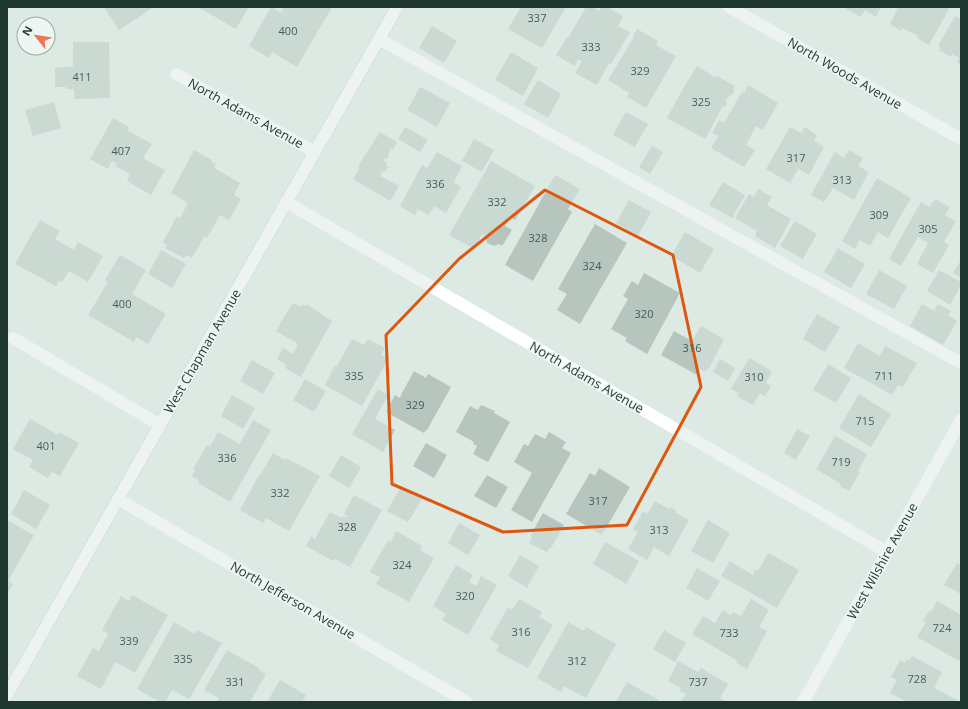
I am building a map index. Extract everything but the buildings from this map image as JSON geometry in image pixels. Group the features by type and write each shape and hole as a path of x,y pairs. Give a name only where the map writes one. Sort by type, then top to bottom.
{"street":[{"name":"West Chapman Avenue","path":"7,693 397,7"},
{"name":"North Woods Avenue","path":"729,7 961,139"},
{"path":"379,39 961,363"},
{"name":"North Adams Avenue","path":"176,74 315,152"},
{"name":"North Adams Avenue","path":"286,202 887,552"},
{"path":"13,338 160,425"},
{"name":"West Wilshire Avenue","path":"803,702 961,420"},
{"name":"North Jefferson Avenue","path":"118,499 467,702"}],"highlighted area":[{"path":"545,190 673,255 701,387 627,525 503,532 392,484 386,335 459,259"}]}
